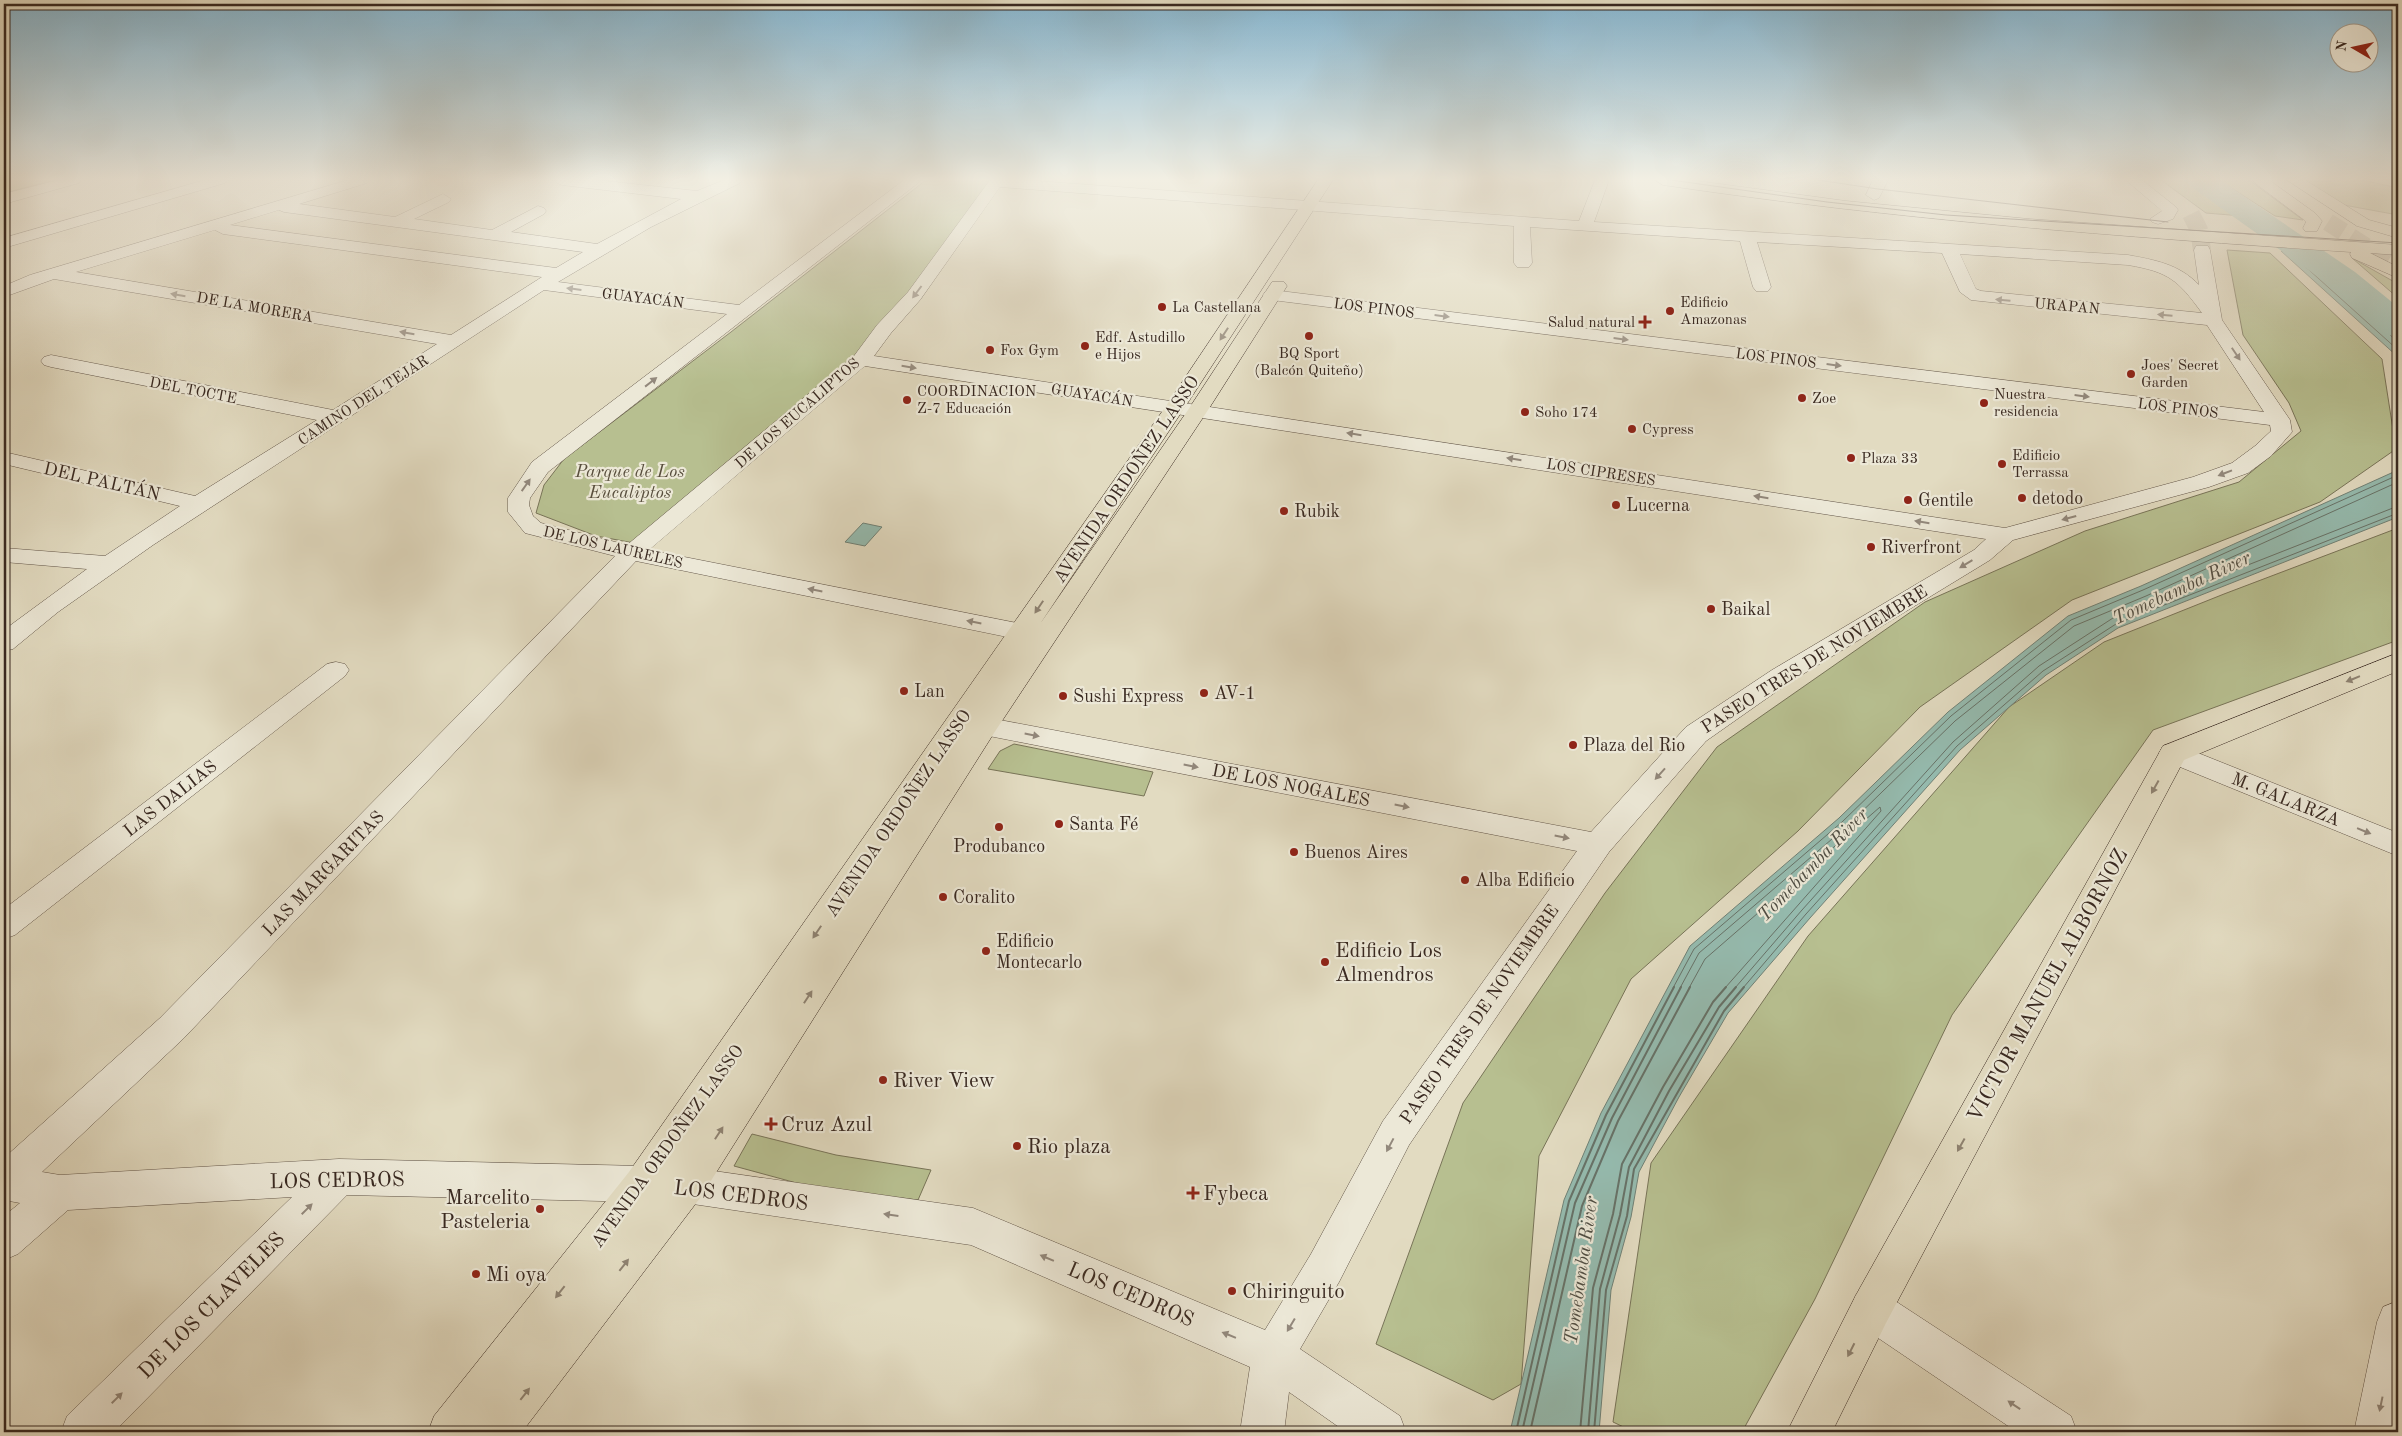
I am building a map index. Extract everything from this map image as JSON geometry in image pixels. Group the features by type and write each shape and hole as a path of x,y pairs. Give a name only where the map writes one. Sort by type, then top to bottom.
{"main road":[{"name":"AVENIDA ORDOÑEZ LASSO","path":"495,1432 686,1184 984,726 1187,409 1284,247"},
{"path":"2333,247 2396,263"},
{"path":"2333,247 2396,263"},
{"name":"AVENIDA ORDOÑEZ LASSO","path":"450,1432 643,1185 1022,632 1280,283"},
{"path":"2173,754 2398,661"},
{"name":"VICTOR MANUEL ALBORNOZ","path":"1809,1432 1871,1309 2173,754"}],"street":[{"path":"4,292 141,247"},
{"path":"358,247 560,274"},
{"path":"585,247 600,249"},
{"name":"CAMINO DEL TEJAR","path":"4,643 108,563 604,247"},
{"name":"DE LOS LAURELES","path":"826,247 540,467 518,498 521,520 533,528 631,553 1022,632"},
{"name":"DE LOS EUCALIPTOS","path":"631,553 861,360 884,329 914,296 949,247"},
{"path":"1523,247 1523,263"},
{"path":"1750,247 1762,286"},
{"path":"1906,247 2128,260 2158,264 2175,271 2188,281 2280,420"},
{"name":"URAPAN","path":"1949,250 1969,292 1977,296 2212,317"},
{"path":"2202,250 2212,317"},
{"name":"DE LA MORERA","path":"54,274 455,341"},
{"name":"LOS PINOS","path":"1280,283 2280,420"},
{"name":"GUAYACÁN","path":"543,285 743,311"},
{"name":"GUAYACÁN","path":"861,360 1187,409"},
{"name":"DEL TOCTE","path":"51,361 336,417"},
{"name":"LOS CIPRESES","path":"1187,409 2005,535"},
{"name":"PASEO TRES DE NOVIEMBRE","path":"1262,1432 1273,1356 1325,1268 1396,1133 1598,844 1696,734 1781,676 1982,555 2005,535 2202,482 2240,468 2263,452 2282,432 2280,420"},
{"name":"DEL PALTÁN","path":"4,458 200,504"},
{"name":"LAS MARGARITAS","path":"4,1182 178,1021 631,553"},
{"path":"4,555 108,563"},
{"name":"LAS DALIAS","path":"4,926 336,670"},
{"name":"DE LOS NOGALES","path":"984,726 1598,844"},
{"name":"M. GALARZA","path":"2173,754 2398,845"},
{"name":"LOS CEDROS","path":"4,1182 60,1193 339,1177 643,1185 686,1184 974,1228 1236,1338 1273,1356 1384,1432"},
{"name":"DE LOS CLAVELES","path":"83,1432 339,1177"},
{"path":"4,1241 60,1193"},
{"path":"1871,1309 2055,1432"},
{"path":"2376,1432 2398,1322"}],"green space":[{"name":"Parque de Los Eucaliptos","path":"840,247 946,247 864,360 645,545 596,536 536,513 544,485 564,459"},
{"path":"2227,250 2270,253 2382,359 2396,449 2320,502 2072,600 1920,707 1798,831 1631,979 1539,1156 1521,1384 1493,1400 1376,1344 1463,1103 1605,893 1717,747 1925,602 2085,531 2239,482 2301,431 2289,403 2243,335"},
{"path":"2352,258 2398,284 2398,298"},
{"path":"2398,528 2398,640 2153,730 1952,1015 1815,1299 1742,1432 1634,1432 1613,1422 1651,1163 1808,936 2009,707 2104,642"},
{"path":"1014,744 1153,772 1144,796 988,769 1000,751"},
{"path":"752,1134 836,1155 931,1170 918,1200 815,1188 734,1166"}],"water":[{"path":"2281,251 2321,252 2398,318 2398,357"},
{"path":"2398,470 2398,517 2118,628 2046,675 1960,750 1728,1013 1679,1097 1639,1172 1631,1217 1611,1290 1599,1432 1510,1432 1564,1200 1601,1113 1690,946 1839,818 1948,712 2068,616 2141,586"},
{"path":"863,523 882,527 865,546 845,542"}],"waterway":[{"name":"Tomebamba River","path":"2297,247 2343,279 2398,326"}],"tunnel":[{"path":"2366,247 2388,261"}],"place":[{"name":"La Castellana","path":"1162,307"},
{"name":"Edificio Amazonas","path":"1670,311"},
{"name":"Salud natural","path":"1645,322"},
{"name":"BQ Sport (Balcón Quiteño)","path":"1309,336"},
{"name":"Edf. Astudillo e Hijos","path":"1085,346"},
{"name":"Fox Gym","path":"990,350"},
{"name":"Joes' Secret Garden","path":"2131,374"},
{"name":"Zoe","path":"1802,398"},
{"name":"COORDINACION Z-7 Educación","path":"907,400"},
{"name":"Nuestra residencia","path":"1984,403"},
{"name":"Soho 174","path":"1525,412"},
{"name":"Cypress","path":"1632,429"},
{"name":"Plaza 33","path":"1851,458"},
{"name":"Edificio Terrassa","path":"2002,464"},
{"name":"detodo","path":"2022,498"},
{"name":"Gentile","path":"1908,500"},
{"name":"Lucerna","path":"1616,505"},
{"name":"Rubik","path":"1284,511"},
{"name":"Riverfront","path":"1871,547"},
{"name":"Baikal","path":"1711,609"},
{"name":"Lan","path":"904,691"},
{"name":"AV-1","path":"1204,693"},
{"name":"Sushi Express","path":"1063,696"},
{"name":"Plaza del Rio","path":"1573,745"},
{"name":"Santa Fé","path":"1059,824"},
{"name":"Produbanco","path":"999,827"},
{"name":"Buenos Aires","path":"1294,852"},
{"name":"Alba Edificio","path":"1465,880"},
{"name":"Coralito","path":"943,897"},
{"name":"Edificio Montecarlo","path":"986,951"},
{"name":"Edificio Los Almendros","path":"1325,962"},
{"name":"River View","path":"883,1080"},
{"name":"Cruz Azul","path":"771,1124"},
{"name":"Rio plaza","path":"1017,1146"},
{"name":"Fybeca","path":"1193,1193"},
{"name":"Marcelito Pasteleria","path":"540,1209"},
{"name":"Mi oya","path":"476,1274"},
{"name":"Chiringuito","path":"1232,1291"}]}
